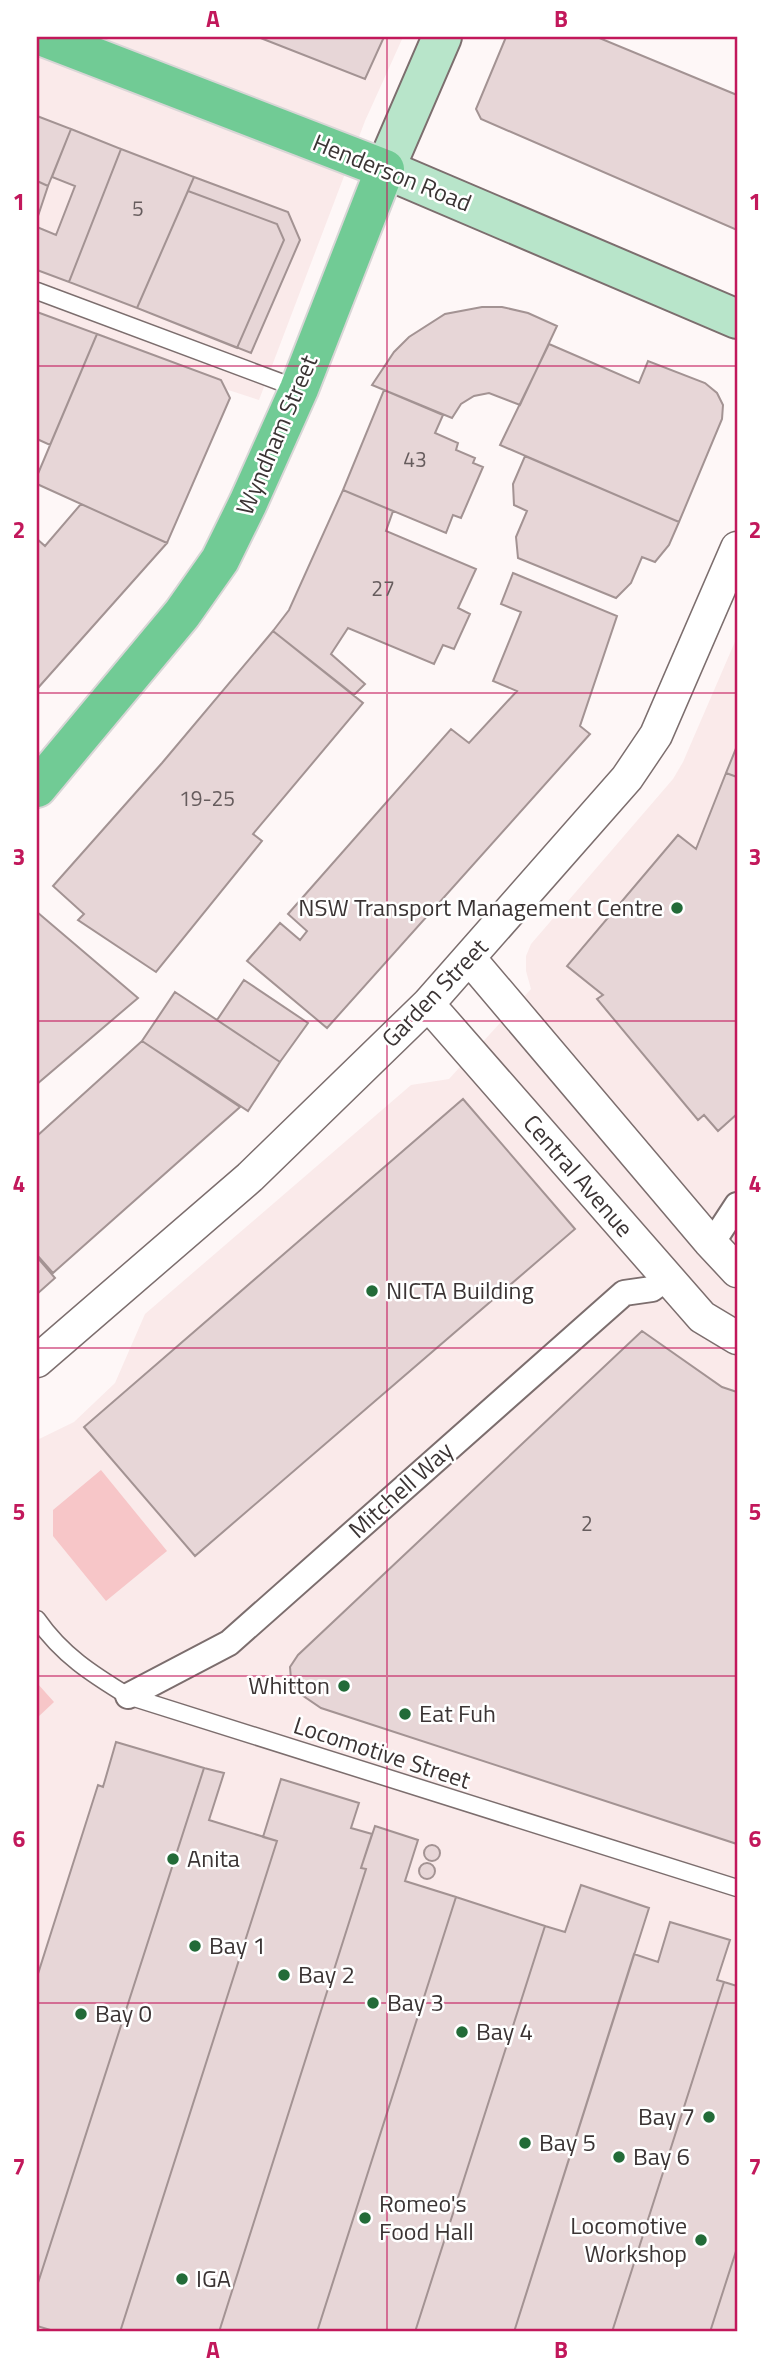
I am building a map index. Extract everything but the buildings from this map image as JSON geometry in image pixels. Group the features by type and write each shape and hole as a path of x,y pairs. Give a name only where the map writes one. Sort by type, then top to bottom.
{"main road":[{"name":"Henderson Road","path":"43,37 385,169 737,319"},
{"name":"Wyndham Street","path":"37,788 182,614 220,560 299,389 385,169 442,37"}],"street":[{"name":"Garden Street","path":"37,1362 250,1177 428,1004 570,845 644,756 656,735 737,548"},
{"path":"470,958 737,1271"},
{"name":"Central Avenue","path":"428,1004 702,1317 737,1338"},
{"path":"718,1234 737,1205"},
{"name":"Mitchell Way","path":"128,1696 229,1643 624,1293 652,1289 667,1278"}],"lane":[{"path":"37,291 299,389"},
{"name":"Locomotive Street","path":"37,1619 48,1635 82,1668 128,1696 737,1888"}],"shaded area":[{"path":"37,37 403,37 365,121 259,400 37,328"},
{"path":"737,637 737,2332 37,2332 37,1440 74,1422 115,1383 145,1314 411,1085 449,1079 531,989 526,971 526,956 531,944 673,779 683,762"},
{"path":"101,1470 167,1551 106,1601 53,1536 53,1510"},
{"path":"37,1683 54,1702 37,1718"}],"place":[{"name":"NSW Transport Management Centre","path":"677,908"},
{"name":"NICTA Building","path":"372,1291"},
{"name":"Whitton","path":"344,1686"},
{"name":"Eat Fuh","path":"405,1714"},
{"name":"Anita","path":"173,1859"},
{"name":"Bay 1","path":"195,1946"},
{"name":"Bay 2","path":"284,1975"},
{"name":"Bay 3","path":"373,2003"},
{"name":"Bay 0","path":"81,2014"},
{"name":"Bay 4","path":"462,2032"},
{"name":"Bay 7","path":"709,2117"},
{"name":"Bay 5","path":"525,2143"},
{"name":"Bay 6","path":"619,2157"},
{"name":"Romeo's Food Hall","path":"365,2218"},
{"name":"Locomotive Workshop","path":"701,2240"},
{"name":"IGA","path":"182,2279"}]}
